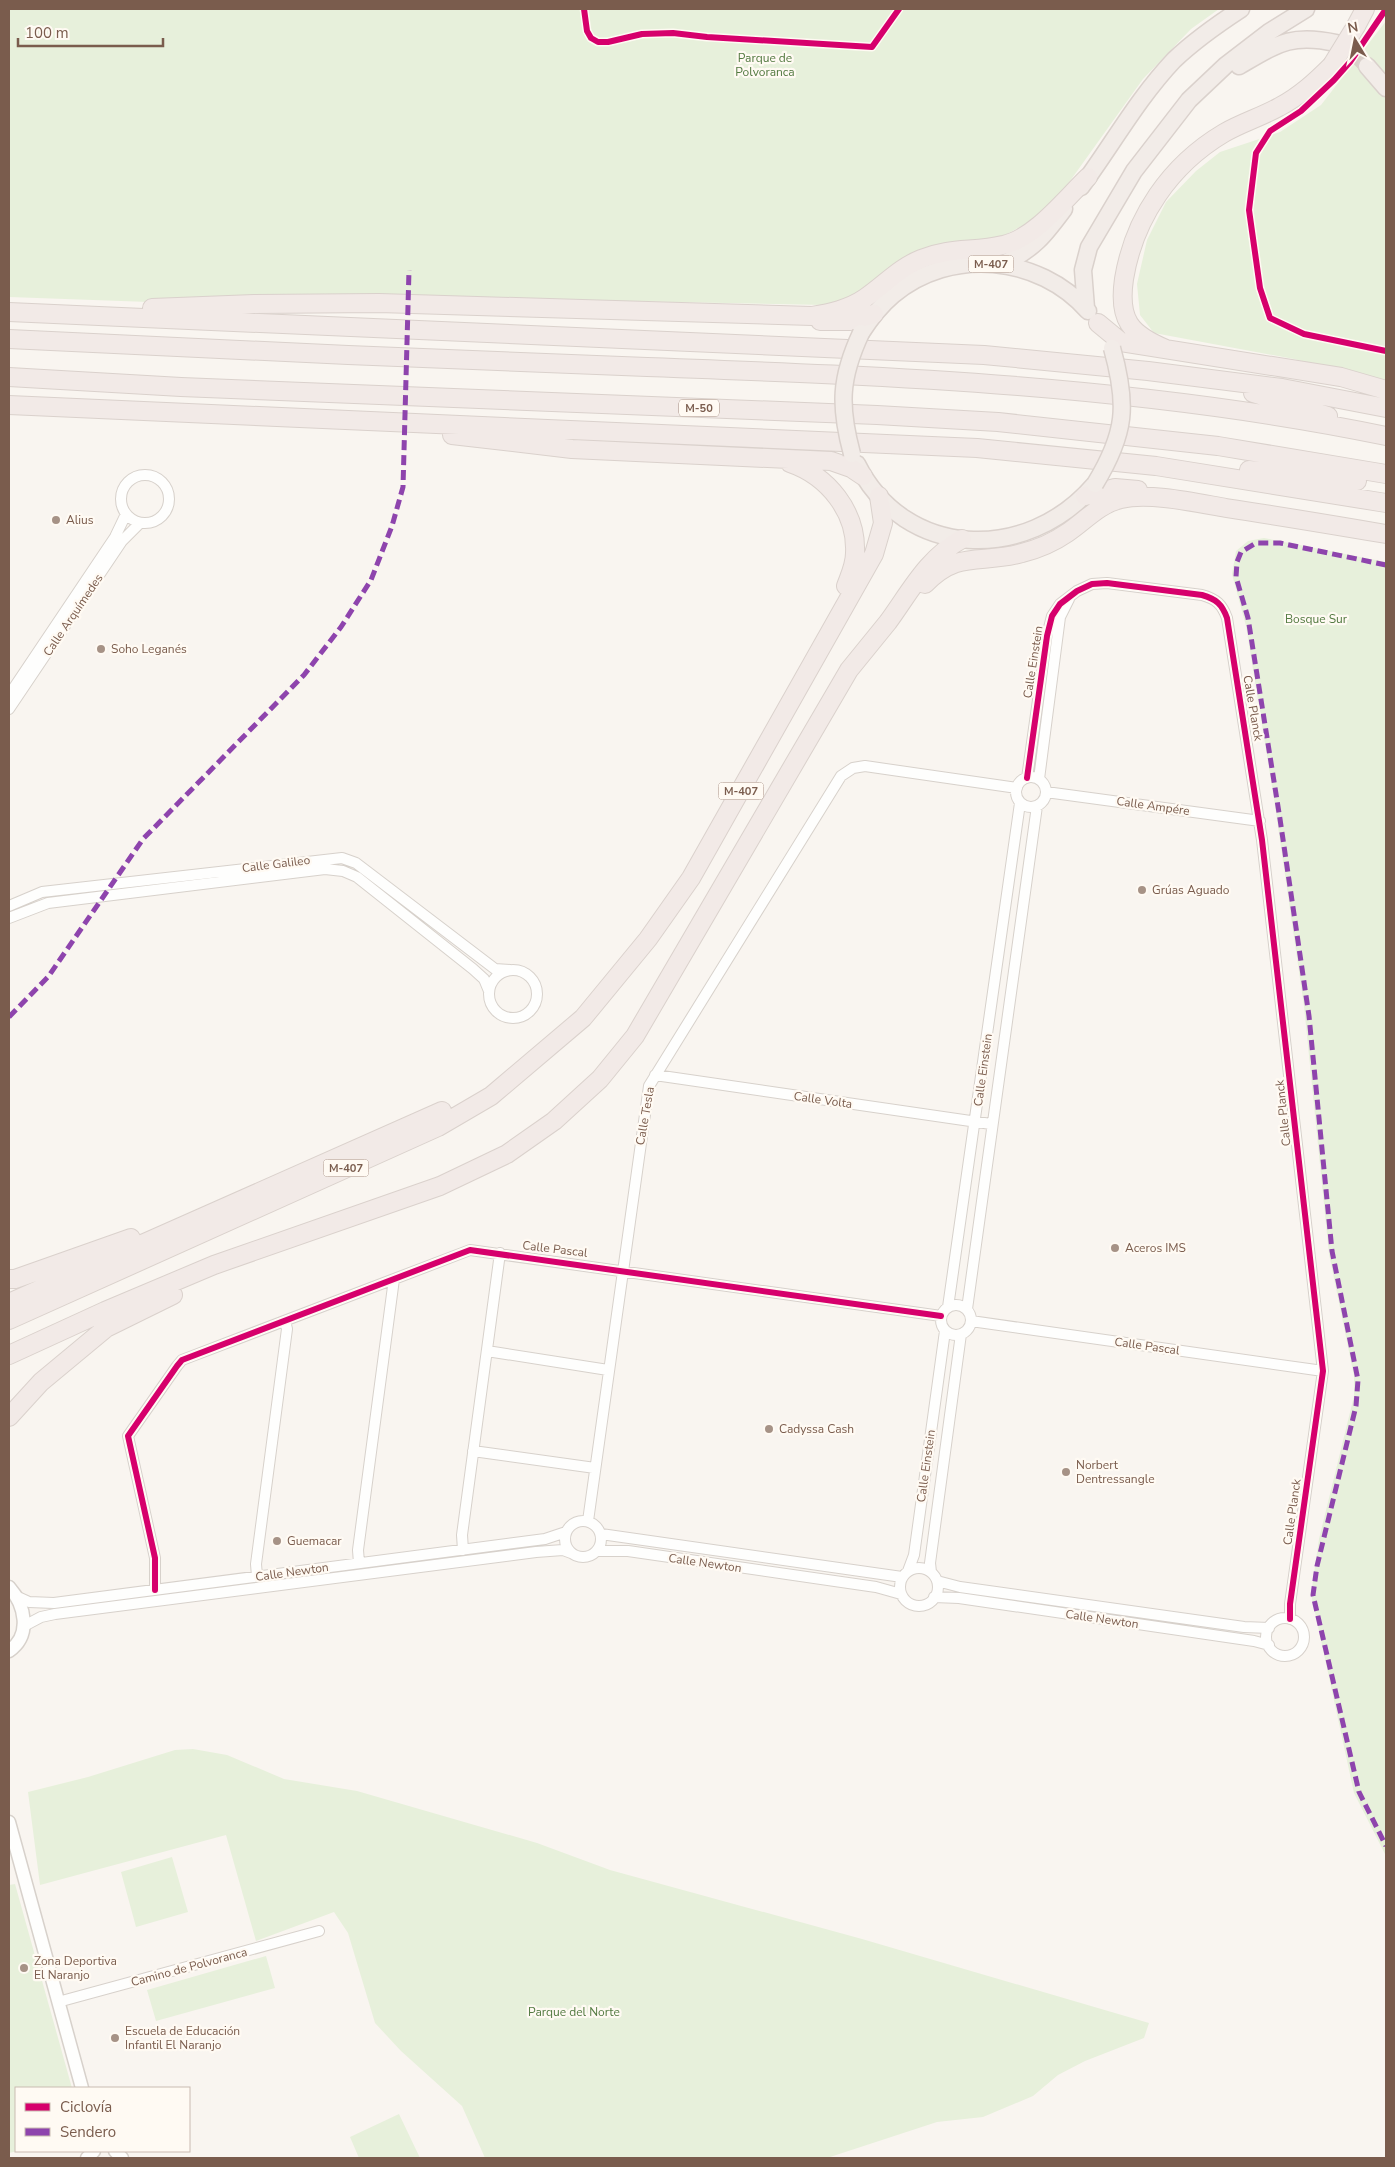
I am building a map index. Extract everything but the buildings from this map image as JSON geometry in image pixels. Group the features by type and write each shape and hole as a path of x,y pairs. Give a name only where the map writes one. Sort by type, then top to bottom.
{"highway":[{"name":"M-407","path":"1003,264 1026,252 1046,234 1153,84 1174,60 1204,33 1242,9"},
{"path":"1086,308 1083,270 1089,248 1134,171 1189,100 1226,65 1270,32 1306,9"},
{"path":"1166,350 1143,340 1136,334 1130,326 1123,302 1128,256 1142,218 1170,178 1199,151 1224,133 1279,108 1298,96 1332,64 1365,9"},
{"path":"1168,129 1236,68 1281,42 1314,38 1336,43"},
{"path":"1368,66 1386,88"},
{"path":"41,313 254,304 359,303 689,314 812,316 836,311 865,298 894,274 922,259 954,249 1004,245 1018,239 1037,227 1088,177"},
{"name":"M-407","path":"974,263 1003,264 1034,272 1062,287 1086,308 1098,323 1112,348 1121,380 1123,405 1120,428 1112,456 1090,490 1054,521 1025,534 984,540 939,535 918,526 879,496 863,476 852,454 843,421 843,390 851,354 861,333 874,314 893,295 917,279 945,268 974,263"},
{"path":"9,312 984,355 1148,371 1282,388 1386,408"},
{"path":"689,314 838,322 874,314"},
{"path":"1098,323 1121,342 1332,376 1386,390"},
{"path":"9,339 740,370 984,383 1154,399 1380,435"},
{"path":"1148,371 1246,391 1355,423 1380,435"},
{"name":"M-50","path":"9,377 181,387 876,414 998,422 1218,446 1386,474"},
{"path":"9,404 987,449 1156,466 1386,503"},
{"path":"283,418 323,426 437,433 572,449 831,461 851,468 863,476"},
{"path":"783,459 809,471 827,484 842,504 851,521 856,552 854,566 828,638"},
{"path":"1156,466 1224,467 1386,485"},
{"path":"1090,490 1126,488 1386,534"},
{"name":"M-407","path":"9,1320 438,1127 491,1096 583,1018 638,950 691,878 828,638 874,554 883,523 879,496"},
{"path":"888,622 932,577 951,563 962,560 1004,557 1040,547 1065,534 1109,502 1133,497 1201,502"},
{"name":"M-407","path":"9,1355 105,1311 237,1256 440,1186 507,1154 554,1121 600,1079 635,1036 849,670 888,622 923,572 942,552 962,539"},
{"name":"M-407","path":"9,1303 430,1117 481,1090 569,1016 638,950"},
{"name":"M-407","path":"9,1278 15,1279 135,1237 196,1220"},
{"name":"M-407","path":"9,1417 41,1382 106,1328 213,1277 237,1256"}],"street":[{"name":"Calle Arquímedes","path":"9,695 115,537 126,514 121,496 129,481 142,476 156,478 163,483 169,494 166,510 162,517 152,522 140,523 122,541 9,709"},
{"path":"126,514 140,523"},
{"name":"Calle Einstein","path":"1027,778 1050,622 1055,610 1085,586 1107,583 1202,594 1222,606"},
{"name":"Calle Einstein","path":"1039,779 1060,618 1071,596"},
{"name":"Calle Planck","path":"1222,606 1227,618 1260,821 1323,1371 1290,1604 1290,1619"},
{"name":"Calle Tesla","path":"588,1521 648,1086 841,776 853,768 874,768 1017,788"},
{"path":"1023,779 1039,779 1042,781 1046,792 1042,803 1037,806 1027,807 1020,803 1016,792 1023,779"},
{"name":"Calle Ampére","path":"1046,792 1260,821"},
{"name":"Calle Einstein","path":"948,1307 1020,803"},
{"name":"Calle Einstein","path":"966,1309 1037,806"},
{"name":"Calle Galileo","path":"9,906 42,892 342,858 356,863 495,970 510,970"},
{"name":"Calle Galileo","path":"9,918 48,903 325,870 343,871 356,877 473,969 484,979 489,991"},
{"path":"510,970 519,971 532,979 537,991 537,999 532,1009 519,1017 504,1016 493,1007 489,991 495,978 510,970"},
{"name":"Calle Volta","path":"655,1075 992,1124"},
{"name":"Calle Pascal","path":"155,1590 155,1558 128,1436 182,1360 470,1250 610,1268 622,1272 941,1316"},
{"path":"463,1550 462,1535 500,1254"},
{"path":"359,1563 358,1550 394,1279"},
{"path":"958,1305 966,1309 971,1321 968,1329 961,1334 952,1335 944,1331 941,1316 948,1307 958,1305"},
{"path":"257,1576 256,1564 287,1330 285,1321"},
{"name":"Calle Pascal","path":"971,1321 1323,1371"},
{"name":"Calle Einstein","path":"905,1574 914,1555 944,1331"},
{"name":"Calle Einstein","path":"934,1577 930,1563 961,1334"},
{"path":"487,1351 608,1370"},
{"path":"473,1451 595,1468"},
{"path":"580,1521 588,1521 595,1524 602,1539 598,1551 583,1558 571,1553 565,1543 566,1532 571,1525 580,1521"},
{"name":"Calle Newton","path":"18,1597 29,1602 54,1603 545,1539 566,1532"},
{"name":"Calle Newton","path":"601,1534 905,1574"},
{"name":"Calle Newton","path":"24,1626 41,1617 65,1613 530,1553 563,1550 571,1553"},
{"name":"Calle Newton","path":"598,1551 628,1551 876,1587 902,1594"},
{"path":"923,1568 934,1577 934,1597 923,1605 909,1603 902,1594 900,1586 905,1574 923,1568"},
{"name":"Calle Newton","path":"934,1577 960,1587 1244,1627 1269,1628"},
{"path":"9,1587 18,1597 24,1615 24,1626 21,1636 9,1652"},
{"name":"Calle Newton","path":"934,1597 978,1601 1248,1640 1269,1645"},
{"path":"1290,1619 1296,1621 1303,1631 1304,1637 1296,1653 1284,1655 1272,1650 1267,1634 1269,1628 1278,1620 1290,1619"},
{"path":"9,1822 82,2087"},
{"name":"Camino de Polvoranca","path":"58,2002 319,1931"}],"green space":[{"name":"Parque de Polvoranca","path":"9,9 1219,9 1191,29 1143,79 1065,188 1033,220 1003,236 939,245 904,259 856,295 824,305 416,297 149,302 9,297"},
{"path":"1386,21 1386,383 1294,359 1154,333 1140,315 1137,284 1147,240 1166,202 1196,171 1220,152 1280,132 1321,105"},
{"name":"Bosque Sur","path":"1264,538 1386,562 1386,1856 1354,1793 1311,1594 1319,1539 1354,1396 1354,1376 1329,1254 1304,1006 1274,799 1246,626 1232,574 1236,551 1248,541"},
{"name":"Parque del Norte","path":"193,1749 227,1755 284,1779 357,1791 537,1843 610,1870 862,1939 1149,2023 1144,2038 1085,2061 1058,2075 1033,2096 983,2117 937,2122 827,2158 485,2158 462,2106 401,2051 375,2023 348,1933 334,1912 256,1941 226,1835 40,1885 28,1792 88,1777 175,1750"},
{"path":"172,1857 188,1912 136,1927 121,1872"},
{"name":"Zona Deportiva El Naranjo","path":"15,1884 72,2087 15,2087 15,2152 9,2153 9,1885"},
{"path":"266,1956 275,1988 156,2021 147,1990"},
{"path":"399,2114 420,2158 359,2158 350,2137"}],"tunnel":[{"path":"1336,43 1351,50 1367,66"}],"marked path":[{"path":"9,1017 48,977 143,839 304,675 341,627 371,580 392,526 403,487 409,270"},
{"path":"1386,565 1280,543 1256,543 1241,552 1237,562 1236,577 1248,618 1280,819 1309,1016 1332,1251 1358,1380 1356,1406 1317,1566 1313,1595 1359,1792 1386,1846"}],"cycle path":[{"path":"584,9 587,31 591,38 598,42 608,42 642,34 673,33 707,37 872,47 899,9"},
{"path":"1386,9 1350,62 1334,80 1301,111 1270,131 1256,153 1249,210 1260,288 1270,318 1304,334 1386,351"},
{"path":"1027,778 1047,636 1052,616 1060,604 1077,591 1092,584 1107,583 1202,595 1215,600 1221,606 1227,618 1262,840 1323,1371 1290,1604 1290,1619"},
{"path":"155,1590 155,1558 128,1436 182,1360 470,1250 941,1316"}],"place":[{"name":"Alius","path":"56,520"},
{"name":"Soho Leganés","path":"101,649"},
{"name":"Grúas Aguado","path":"1142,890"},
{"name":"Aceros IMS","path":"1115,1248"},
{"name":"Cadyssa Cash","path":"769,1429"},
{"name":"Norbert Dentressangle","path":"1066,1472"},
{"name":"Guemacar","path":"277,1541"},
{"name":"Zona Deportiva El Naranjo","path":"24,1968"},
{"name":"Escuela de Educación Infantil El Naranjo","path":"115,2038"}]}
